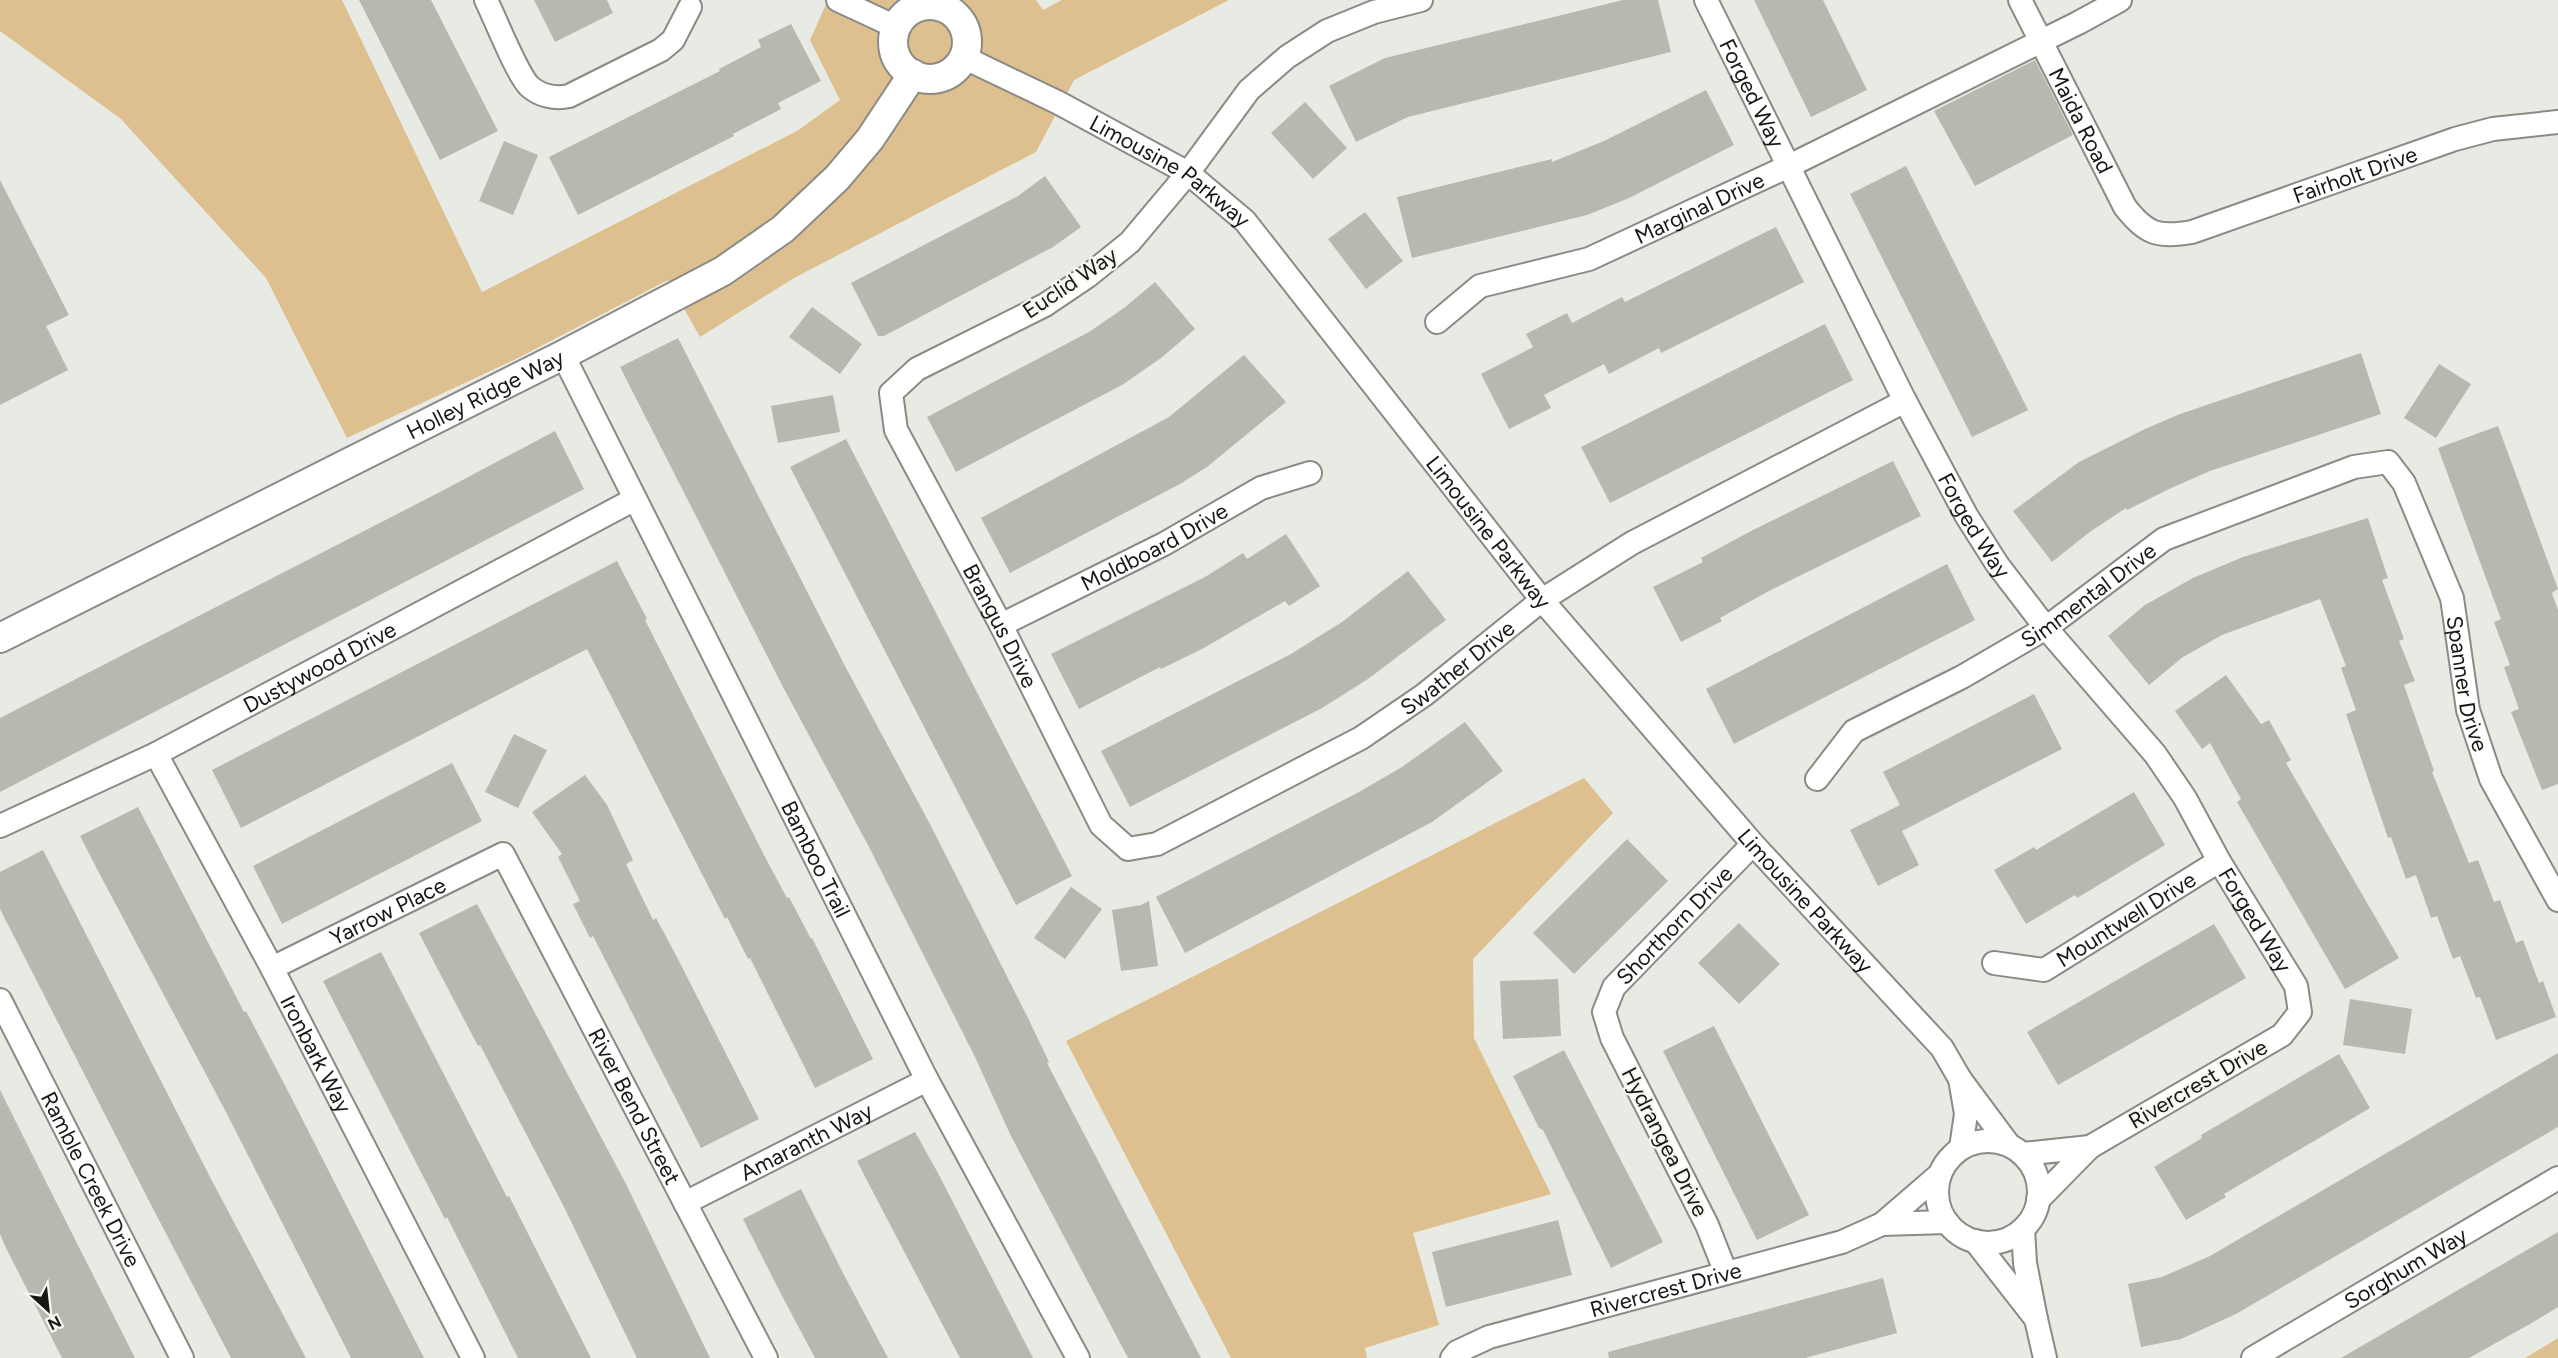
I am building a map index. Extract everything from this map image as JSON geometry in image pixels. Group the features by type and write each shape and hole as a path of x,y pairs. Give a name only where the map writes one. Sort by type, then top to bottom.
{"street":[{"path":"486,0 525,81 536,91 561,98 661,50 673,40 690,7"},
{"path":"838,0 896,27"},
{"name":"Euclid Way","path":"891,393 916,369 1045,305 1088,276 1130,242 1188,173 1249,90 1287,57 1327,31 1374,12 1422,0"},
{"name":"Forged Way","path":"1706,0 1905,401 1966,515 1997,564 2046,628 2156,754 2185,798 2219,861 2296,986 2300,1012"},
{"name":"Maida Road","path":"2020,0 2125,207 2138,223 2153,233"},
{"name":"Marginal Drive","path":"1437,322 1480,286 1589,259 1789,166 2120,0"},
{"path":"947,4 966,34 963,57 956,67 936,78 913,74 905,69 895,54 893,45 896,27 908,12 917,7 947,4"},
{"name":"Limousine Parkway","path":"963,57 1059,103 1188,173 1245,221 1542,600 1753,844 1942,1048 1960,1079 2016,1150"},
{"name":"Holley Ridge Way","path":"0,638 564,355 702,283 743,258 783,229 854,160 888,114 913,74"},
{"name":"Fairholt Drive","path":"2153,233 2171,236 2192,232 2455,139 2505,127 2558,123"},
{"name":"Bamboo Trail","path":"564,355 927,1080 1078,1358"},
{"name":"Brangus Drive","path":"891,393 897,430 1001,625 1101,825 1128,849"},
{"name":"Swather Drive","path":"1128,849 1157,844 1361,738 1424,695 1542,600 1632,543 1905,401"},
{"name":"Simmental Drive","path":"1817,779 1854,731 1962,677 2046,628 2164,539 2354,467 2388,462"},
{"name":"Spanner Drive","path":"2388,462 2404,483 2452,598 2468,710 2491,779 2558,900"},
{"name":"Moldboard Drive","path":"1001,625 1164,544 1260,488 1310,473"},
{"name":"Dustywood Drive","path":"0,826 156,754 635,500"},
{"name":"Ironbark Way","path":"156,754 272,968 473,1358"},
{"name":"Shorthorn Drive","path":"1604,1012 1614,987 1753,844"},
{"name":"Yarrow Place","path":"272,968 503,854"},
{"name":"River Bend Street","path":"503,854 766,1358"},
{"name":"Mountwell Drive","path":"1994,963 2044,970 2219,861"},
{"name":"Ramble Creek Drive","path":"0,1000 182,1358"},
{"name":"Hydrangea Drive","path":"1604,1012 1612,1038 1707,1225 1726,1273"},
{"name":"Rivercrest Drive","path":"2038,1200 2090,1147 2282,1035 2300,1012"},
{"name":"Limousine Parkway","path":"1960,1079 1966,1114 1961,1148"},
{"name":"Amaranth Way","path":"685,1203 927,1080"},
{"path":"1993,1141 2016,1150 2033,1168 2038,1183 2038,1200 2033,1216 2023,1229 2008,1238 1992,1242 1975,1241 1960,1234 1947,1222 1939,1208 1937,1191 1940,1174 1948,1159 1961,1148 1977,1142 1993,1141"},
{"name":"Rivercrest Drive","path":"2016,1150 2090,1147"},
{"name":"Rivercrest Drive","path":"1452,1358 1457,1352 1489,1337 1842,1242 1882,1224 1940,1174"},
{"name":"Sorghum Way","path":"2253,1358 2558,1178"},
{"name":"Rivercrest Drive","path":"1882,1224 1947,1222"},
{"path":"2023,1229 2025,1263 2045,1358"},
{"path":"1975,1241 2036,1319"}],"shaded area":[{"path":"0,0 342,0 482,292 797,131 840,100 810,40 828,0 1036,0 1043,10 1062,0 1229,0 1074,80 1036,152 794,278 700,337 668,280 514,360 347,438 266,278 121,119 0,31"},
{"path":"1584,778 1613,813 1473,959 1474,1038 1551,1194 1413,1233 1439,1325 1365,1348 1367,1358 1231,1358 1066,1041"},
{"path":"2558,1338 2558,1358 2525,1358"}],"building":[{"path":"359,0 431,0 498,131 440,160"},
{"path":"534,0 607,0 613,13 555,42"},
{"path":"1623,0 1658,0 1671,52 1408,117 1356,142 1329,86 1385,58"},
{"path":"1754,0 1823,0 1867,90 1811,117"},
{"path":"791,24 821,81 778,103 781,109 733,134 734,136 578,215 549,157 720,71 719,69 761,47 758,40"},
{"path":"2035,60 2073,135 1975,186 1934,111"},
{"path":"1706,90 1734,145 1627,199 1587,215 1412,258 1397,197 1552,159 1552,162 1604,141"},
{"path":"1305,102 1347,148 1313,179 1271,133"},
{"path":"504,141 538,155 513,215 479,201"},
{"path":"1906,166 2028,410 1972,437 1850,194"},
{"path":"1045,176 1081,227 1053,247 884,336 878,336 851,283 1018,196"},
{"path":"0,180 69,315 46,326 68,370 0,405"},
{"path":"1365,212 1403,261 1366,289 1328,239"},
{"path":"1776,227 1804,282 1661,353 1659,348 1609,374 1604,364 1544,395 1551,408 1509,429 1481,374 1533,347 1526,334 1567,313 1572,323 1622,297 1625,302"},
{"path":"1155,282 1195,329 1161,358 1122,385 956,472 927,417 1089,332 1124,308"},
{"path":"812,307 862,344 840,374 789,337"},
{"path":"1825,324 1853,380 1610,503 1581,447"},
{"path":"678,338 845,666 931,826 1029,1020 1049,1062 1047,1063 1201,1358 1128,1358 1010,1134 975,1057 869,847 783,687 620,367"},
{"path":"2361,353 2381,414 2210,471 2127,510 2126,508 2091,531 2052,562 2013,511 2079,462 2145,429 2180,414"},
{"path":"1244,355 1286,402 1207,467 1180,484 1010,573 981,518 1169,417"},
{"path":"2439,364 2471,384 2436,438 2404,418"},
{"path":"833,395 840,432 778,443 771,406"},
{"path":"2498,426 2558,589 2552,593 2558,610 2558,784 2542,790 2511,712 2519,709 2504,667 2510,665 2494,622 2501,619 2438,448"},
{"path":"555,431 584,489 0,792 0,718"},
{"path":"846,439 1072,876 1016,905 790,467"},
{"path":"1893,461 1921,516 1769,591 1720,618 1722,621 1681,642 1653,587 1703,562 1701,558 1751,531"},
{"path":"2368,518 2388,578 2382,580 2404,639 2399,641 2415,681 2404,685 2434,771 2432,772 2469,863 2478,860 2494,902 2500,900 2516,943 2523,940 2539,983 2543,981 2556,1017 2496,1040 2480,997 2476,998 2460,956 2453,959 2437,916 2431,918 2416,875 2406,879 2391,837 2388,838 2346,714 2356,710 2341,668 2346,666 2320,599 2222,635 2183,657 2149,685 2108,636 2145,605 2193,578 2243,557"},
{"path":"1286,534 1320,586 1289,606 1285,601 1202,649 1161,669 1160,667 1079,709 1051,654 1205,577 1243,553 1247,559"},
{"path":"617,561 765,857 812,938 873,1059 815,1088 750,958 748,959 727,917 725,919 587,649 241,828 212,770"},
{"path":"1947,564 1975,620 1734,744 1706,689"},
{"path":"1408,571 1446,620 1368,679 1322,708 1130,807 1101,751 1291,654 1342,622"},
{"path":"2226,675 2261,724 2269,720 2291,760 2286,763 2399,958 2345,989 2237,802 2241,799 2210,743 2202,749 2175,711"},
{"path":"2034,694 2062,749 1902,831 1919,865 1878,886 1850,830 1900,805 1883,772"},
{"path":"1465,722 1503,771 1432,822 1185,953 1156,897 1359,792 1402,767"},
{"path":"514,734 547,750 518,808 485,792"},
{"path":"452,763 482,821 282,924 253,866"},
{"path":"585,775 607,805 633,860 626,864 653,920 656,918 678,959 759,1119 701,1148 593,936 590,938 573,904 580,901 558,857 562,854 532,812"},
{"path":"2134,792 2165,845 2077,898 2075,895 2026,924 1994,870 2034,847 2036,850"},
{"path":"138,807 244,1012 246,1011 289,1093 424,1358 351,1358 227,1114 97,869 80,836"},
{"path":"1627,839 1668,881 1574,974 1533,933"},
{"path":"43,850 210,1177 306,1358 231,1358 148,1199 0,909 0,872"},
{"path":"1071,887 1102,909 1065,959 1034,938"},
{"path":"1149,901 1158,966 1121,971 1112,910 1141,905"},
{"path":"477,904 626,1184 710,1358 637,1358 564,1207 419,933"},
{"path":"1739,923 1780,964 1739,1004 1698,963"},
{"path":"2214,924 2246,978 2058,1085 2027,1032"},
{"path":"381,952 591,1358 518,1358 447,1217 445,1219 323,981"},
{"path":"1558,979 1561,1036 1503,1039 1500,981"},
{"path":"2350,999 2412,1009 2405,1054 2343,1045"},
{"path":"1714,1026 1809,1215 1757,1240 1663,1051"},
{"path":"1564,1050 1663,1242 1611,1268 1543,1130 1539,1128 1513,1076"},
{"path":"2558,1053 2558,1127 2236,1314 2181,1339 2141,1347 2128,1284 2162,1277 2210,1256"},
{"path":"2339,1054 2370,1108 2224,1194 2226,1197 2186,1220 2154,1167 2202,1138 2201,1135"},
{"path":"0,1090 135,1358 62,1358 6,1248 0,1234"},
{"path":"915,1132 1033,1358 960,1358 874,1194 857,1161"},
{"path":"801,1189 888,1358 815,1358 781,1294 743,1219"},
{"path":"1558,1220 1572,1275 1446,1307 1432,1252"},
{"path":"2558,1232 2558,1307 2530,1324 2469,1358 2341,1358"},
{"path":"1883,1278 1897,1333 1805,1358 1609,1358 1608,1352"}]}
